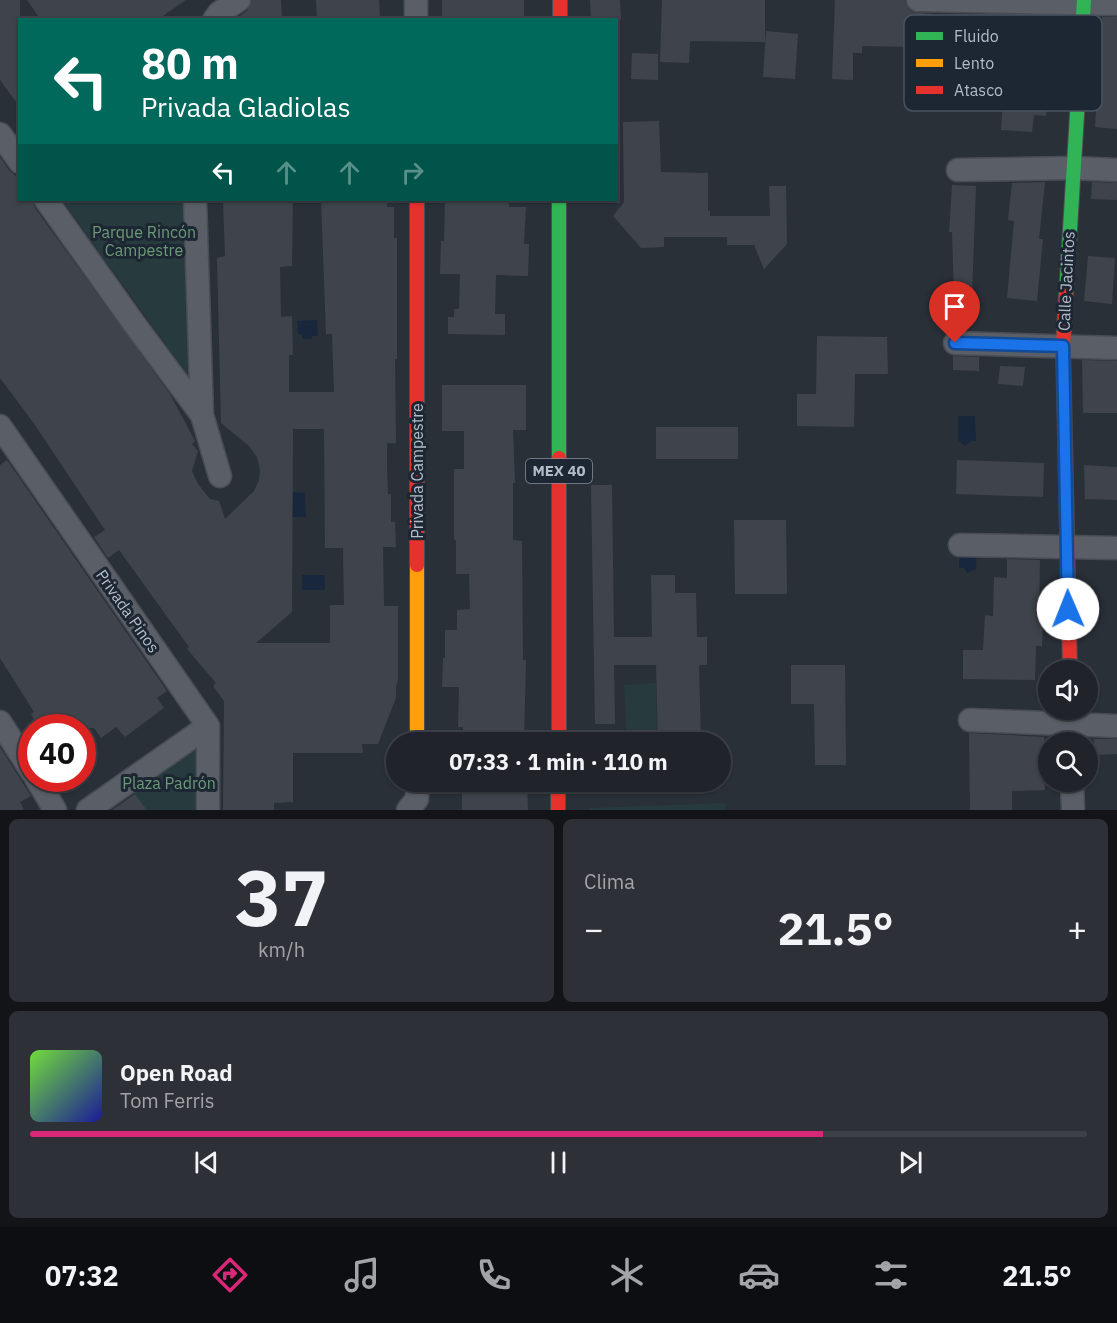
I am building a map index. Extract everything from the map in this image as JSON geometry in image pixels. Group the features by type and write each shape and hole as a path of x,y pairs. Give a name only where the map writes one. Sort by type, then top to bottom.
{"main road":[{"path":"560,0 560,18"},
{"name":"Calle Jacintos","path":"1070,660 1063,346 1077,111"},
{"name":"Privada Campestre","path":"417,201 417,732"},
{"name":"MEX 40","path":"559,201 559,732"},
{"path":"558,792 558,810"}],"street":[{"path":"215,18 219,13 239,0"},
{"path":"416,0 417,18"},
{"path":"918,0 1117,4"},
{"path":"0,134 18,159"},
{"path":"958,170 1073,168 1117,170"},
{"path":"47,201 202,415"},
{"path":"195,201 202,415 220,476"},
{"path":"955,343 1117,348"},
{"name":"Privada Pinos","path":"0,426 208,726"},
{"path":"960,545 1117,548"},
{"path":"970,720 1117,726"},
{"path":"0,722 18,750"},
{"path":"88,810 208,726 208,810"},
{"path":"44,792 55,810"},
{"path":"408,810 417,799 417,792"},
{"path":"1072,792 1073,810"}],"green space":[{"name":"Parque Rincón Campestre","path":"63,201 184,201 193,382"},
{"path":"656,683 657,732 626,732 624,685"},
{"name":"Plaza Padrón","path":"197,740 197,810 147,810 126,782"},
{"path":"725,803 725,810 589,810 589,808"}],"water":[{"path":"317,320 318,336 312,336 312,339 302,339 302,334 298,334 297,321"},
{"path":"958,416 975,416 976,441 971,441 965,446 958,440"},
{"path":"292,492 305,493 306,517 292,517"},
{"path":"960,543 977,544 976,569 967,573 964,568 959,568"},
{"path":"302,575 325,575 325,590 302,590"}],"building":[{"path":"0,0 20,0 18,104 0,80"},
{"path":"27,0 186,0 160,18 40,18"},
{"path":"252,0 281,0 282,18 237,18 247,11"},
{"path":"316,0 379,0 380,18 317,18"},
{"path":"442,0 524,0 524,18 442,18"},
{"path":"590,0 620,0 621,20 591,18"},
{"path":"662,0 765,0 765,42 690,41 689,63 660,62"},
{"path":"835,0 905,0 912,12 932,14 904,15 904,47 862,46 862,53 853,53 853,80 832,79"},
{"path":"1102,17 1117,17 1117,129 1095,127 1096,111 1102,111"},
{"path":"766,31 798,34 795,79 763,77"},
{"path":"632,53 658,54 658,80 631,79"},
{"path":"1002,111 1046,111 1046,116 1034,115 1032,132 1001,130"},
{"path":"659,121 661,172 708,173 710,216 770,216 769,186 786,186 787,244 764,269 754,245 727,245 727,237 664,237 664,247 641,248 613,216 624,202 623,122"},
{"path":"0,157 18,178 18,201 33,201 35,208 170,394 195,441 192,444 198,451 192,471 198,484 210,499 219,501 225,519 254,491 260,470 257,457 249,446 221,423 217,258 225,256 223,201 293,201 292,266 280,267 281,317 292,316 293,355 289,355 289,392 334,392 332,334 326,334 321,201 387,201 387,207 394,207 394,238 397,238 396,443 387,443 387,467 388,494 391,494 391,522 395,522 396,547 383,547 384,606 398,606 398,680 396,698 378,744 362,744 363,753 293,753 293,802 274,803 274,810 223,810 224,701 213,686 216,683 187,649 189,647 119,550 108,558 94,537 105,530 35,425 0,378","holes":["293,429 324,429 325,548 343,548 344,605 330,605 330,643 256,643 292,612"]},
{"path":"1045,182 1039,239 1043,239 1037,301 1007,298 1014,221 1008,220 1012,183"},
{"path":"1092,182 1117,183 1117,200 1091,199"},
{"path":"952,185 976,186 972,294 954,294 952,232 949,232"},
{"path":"445,201 509,201 509,207 526,207 524,244 529,244 528,276 496,275 495,314 505,314 505,335 448,334 448,317 454,317 454,309 459,309 460,274 440,274 441,241 444,241"},
{"path":"1088,256 1115,258 1112,304 1084,301"},
{"path":"817,336 887,337 888,374 855,374 854,427 797,426 797,394 816,394"},
{"path":"953,356 979,357 979,371 953,370"},
{"path":"1082,360 1117,361 1117,413 1083,413"},
{"path":"1000,366 1025,367 1023,386 998,384"},
{"path":"442,385 526,385 526,430 513,430 515,483 513,483 513,540 522,541 523,660 526,660 524,732 463,732 463,727 458,727 459,687 442,687 445,630 457,630 457,610 470,609 469,574 456,574 456,540 454,540 454,469 464,469 464,431 442,431"},
{"path":"656,427 738,427 738,459 656,459"},
{"path":"7,460 167,691 157,698 164,708 125,737 116,727 101,738 96,731 96,714 31,714 34,712 0,658 0,465"},
{"path":"957,460 1044,463 1043,497 956,494"},
{"path":"1084,465 1117,467 1117,500 1085,499"},
{"path":"591,485 612,485 614,637 652,637 651,575 675,575 675,593 696,593 697,637 707,637 707,665 699,665 701,732 658,732 656,665 614,665 615,724 595,724"},
{"path":"734,520 786,520 787,594 735,594"},
{"path":"1007,559 1040,560 1039,618 1043,618 1042,646 1036,646 1035,680 963,679 963,650 983,650 985,615 993,616 994,577 1007,578"},
{"path":"791,665 845,665 846,765 815,765 814,704 791,704"},
{"path":"969,733 1038,737 1038,790 1012,791 1012,810 970,810"},
{"path":"1098,739 1117,739 1117,754 1098,755"},
{"path":"0,747 18,775 18,792 28,792 31,796 20,802 24,810 0,810"},
{"path":"462,792 527,792 528,810 462,810"},
{"path":"135,794 147,810 112,810"}],"traffic: fast":[{"path":"1083,15 1084,0"},
{"path":"1066,295 1077,111"},
{"path":"559,201 559,458"}],"traffic: slow":[{"path":"417,565 417,732"}],"traffic: jam":[{"path":"560,0 560,18"},
{"path":"417,201 417,565"},
{"path":"1066,295 1063,346 1070,660"},
{"path":"559,458 559,732"},
{"path":"558,792 558,810"}],"route":[{"path":"955,343 1063,346 1068,609"}]}
